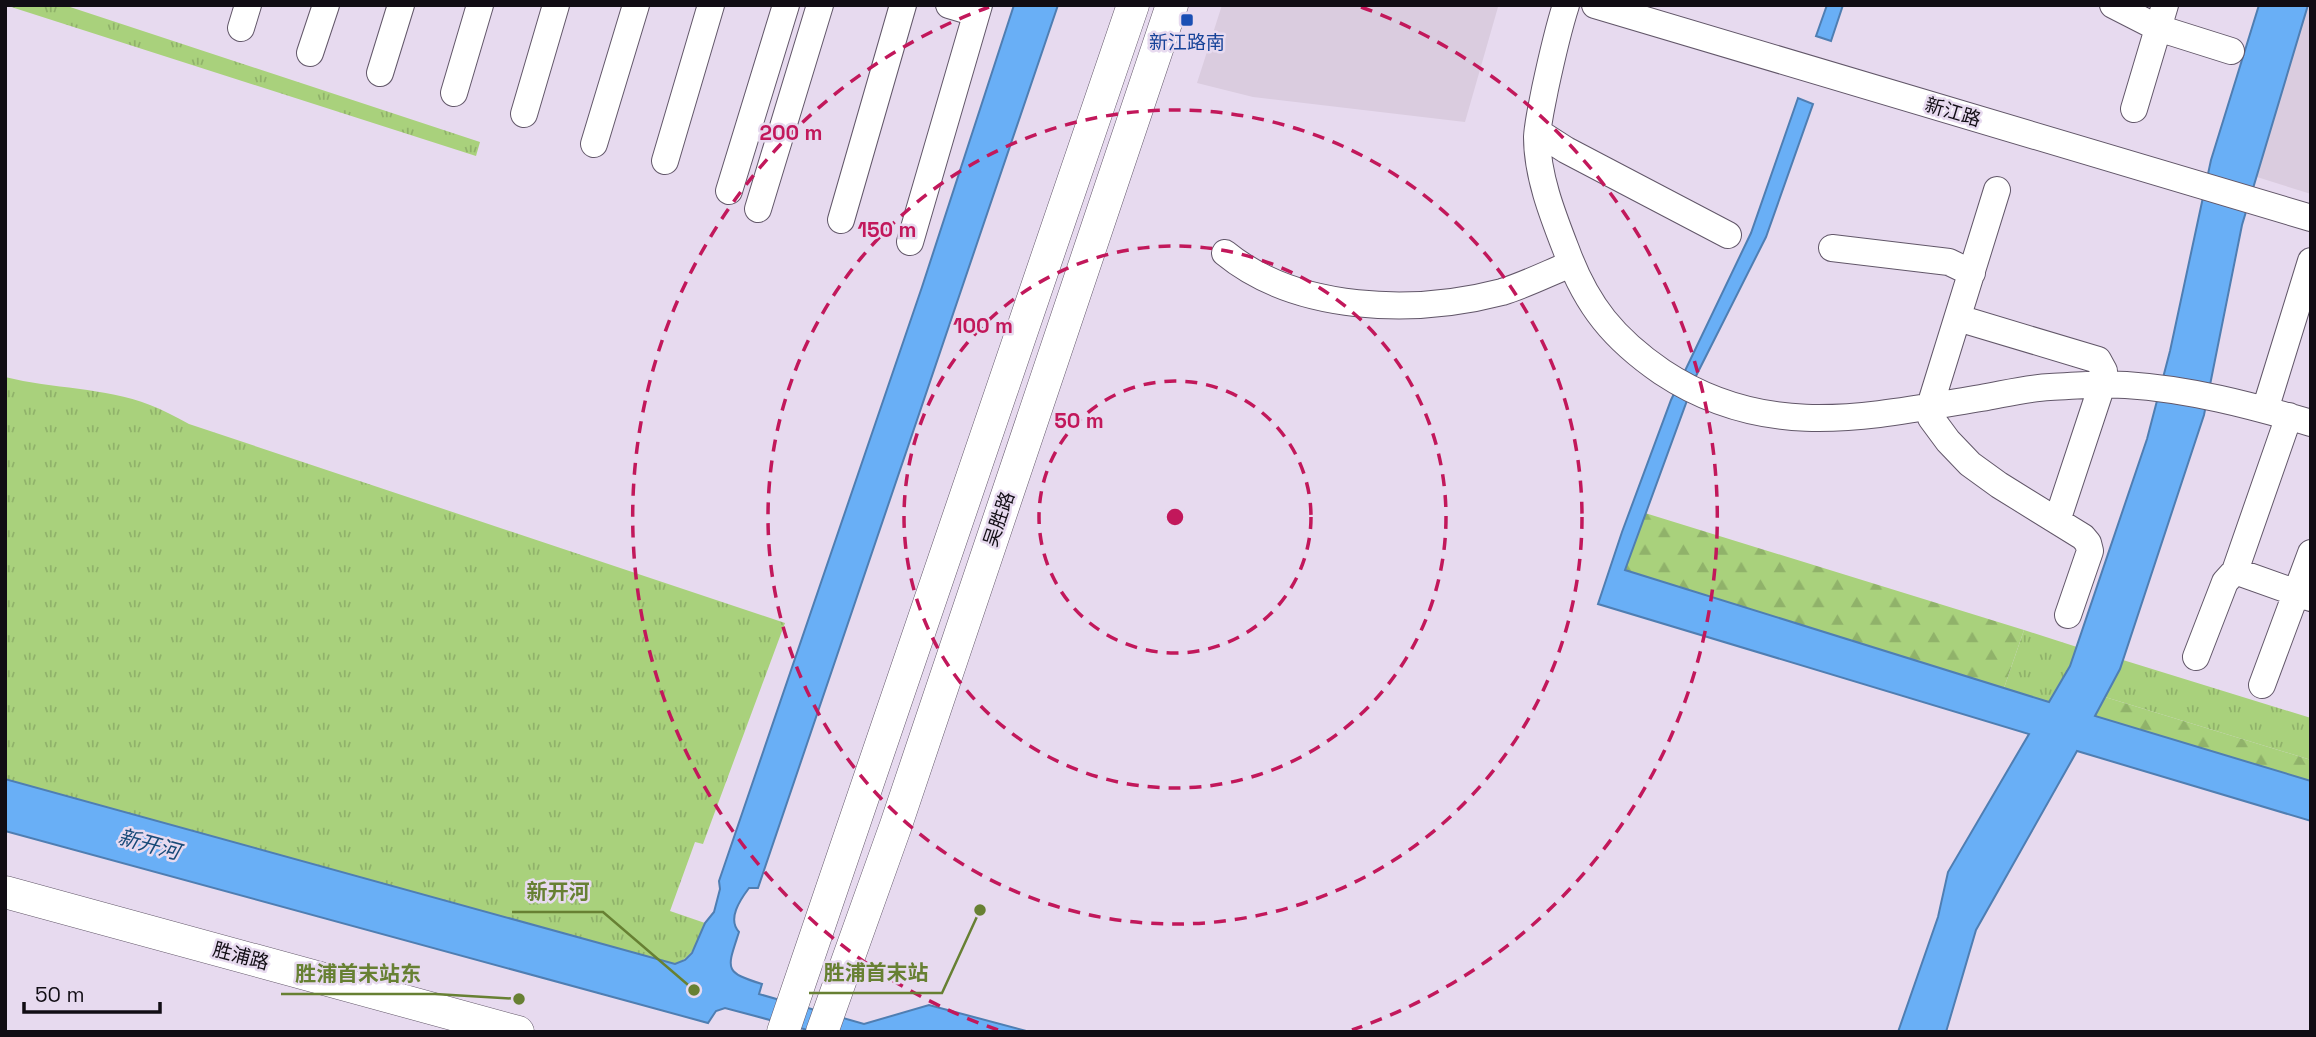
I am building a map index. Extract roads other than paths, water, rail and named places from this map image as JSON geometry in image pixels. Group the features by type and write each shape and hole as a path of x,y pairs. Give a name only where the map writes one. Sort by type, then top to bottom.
{"main road":[{"name":"吴胜路","path":"787,1020 1133,5"},
{"name":"吴胜路","path":"824,1023 896,825 1172,5"},
{"name":"胜浦路","path":"5,892 518,1032"}],"street":[{"path":"310,53 326,5"},
{"path":"380,72 401,5"},
{"path":"454,93 480,5"},
{"path":"524,114 556,5"},
{"path":"594,144 636,5"},
{"path":"665,160 711,5"},
{"path":"729,191 786,5"},
{"path":"758,209 820,5"},
{"path":"841,220 903,5"},
{"path":"910,242 977,9 949,5"},
{"path":"1566,5 1556,38 1538,132 1543,181 1572,264 1590,300 1612,332 1648,362 1674,379 1728,406 1798,419 1851,417 2047,387 2102,385 2154,387 2215,397 2288,416"},
{"name":"新江路","path":"1595,5 2311,218"},
{"path":"2113,5 2162,17 2231,51"},
{"path":"2134,109 2162,17"},
{"path":"1538,132 1566,150 1728,235"},
{"path":"1997,190 1930,406 1930,418 1970,464 2083,537 2088,543 2090,551 2068,615"},
{"path":"1832,248 1949,262 1972,273"},
{"path":"1225,253 1242,267 1288,287 1319,297 1389,306 1424,304 1502,292 1572,264"},
{"path":"2196,657 2225,582 2235,571 2288,416 2311,261"},
{"path":"1958,318 2098,360 2104,371 2102,385 2057,521"},
{"path":"2262,685 2304,595 2311,553"},
{"path":"2235,571 2304,595"}],"water":[{"path":"1014,5 1058,5 758,888 749,888 736,910 734,921 739,932 731,967 740,976 762,984 759,994 864,1024 929,1005 1030,1032 815,1032 725,1008 716,1011 708,1023 5,831 5,779 675,964 685,960 692,953 705,923 714,912 720,889 719,881 922,287"},
{"path":"1827,5 1843,5 1831,41 1816,36"},
{"path":"2259,5 2308,5 2242,225 2204,415 2120,669 2095,716 2311,781 2311,821 2077,751 1976,930 1946,1032 1898,1032 1938,917 1948,872 2029,734 1598,604 1622,532 1671,400 1751,233 1798,98 1813,104 1766,237 1696,376 1625,570 2049,702 2070,666 2147,439 2170,351 2211,160"}],"place":[{"name":"新江路南","path":"1187,20"},
{"name":"胜浦首末站","path":"980,910"},
{"name":"新开河","path":"694,990"},
{"name":"胜浦首末站东","path":"519,999"}]}
